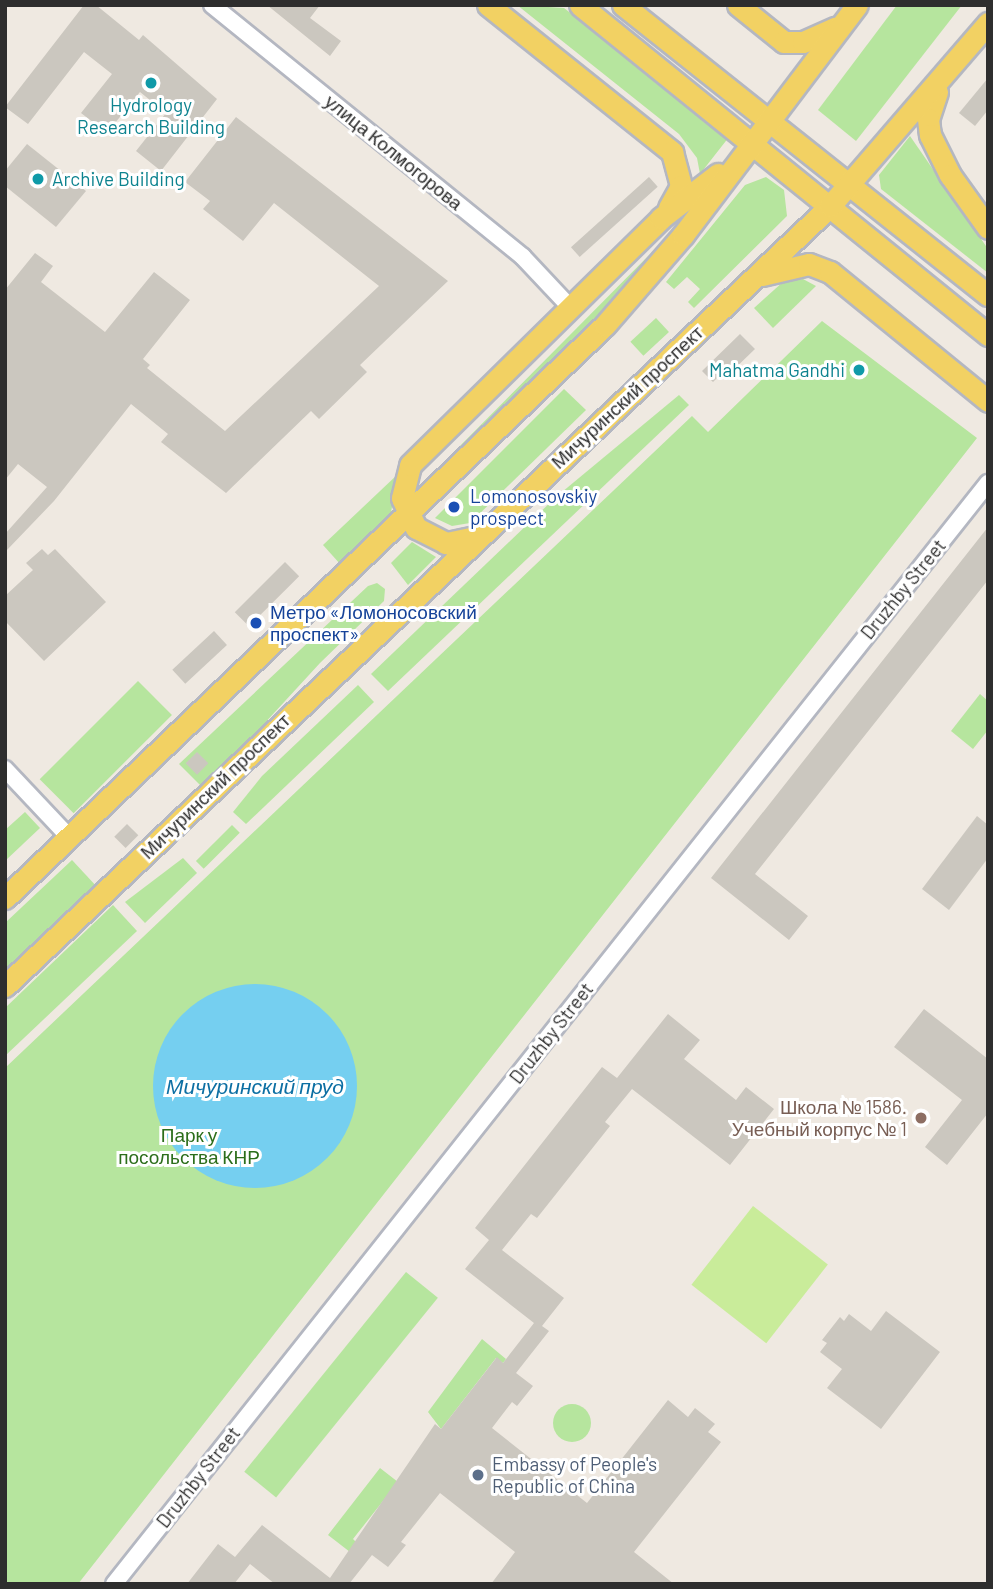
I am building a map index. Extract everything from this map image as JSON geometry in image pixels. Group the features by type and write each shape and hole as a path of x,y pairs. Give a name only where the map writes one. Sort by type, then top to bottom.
{"main road":[{"path":"488,5 671,152 681,186 661,218"},
{"path":"580,5 988,335"},
{"path":"623,5 773,113 798,142 985,292"},
{"path":"738,5 784,41 823,36 843,23"},
{"path":"5,898 605,325 683,235 736,160 858,5"},
{"name":"Мичуринский проспект","path":"5,985 830,206 988,23"},
{"path":"941,80 928,120 930,135 950,175 988,228"},
{"path":"480,534 458,543 435,540 416,528 407,515 402,487 410,466 661,218 736,160"},
{"path":"754,279 793,265 820,267 988,401"}],"street":[{"name":"улица Колмогорова","path":"212,5 523,257 570,307"},
{"name":"Druzhby Street","path":"114,1584 988,483"},
{"path":"5,769 70,838"}],"green space":[{"path":"517,5 564,8 729,137 700,174 697,158 679,134"},
{"path":"897,5 962,5 856,141 818,110"},
{"path":"910,136 988,249 988,273 881,189 879,175"},
{"path":"766,177 784,190 787,216 694,308 688,302 700,289 687,277 674,289 666,282 745,185"},
{"path":"668,236 609,310 445,471 440,466"},
{"path":"803,279 816,286 773,328 754,308 784,281"},
{"path":"656,318 669,332 643,356 630,342"},
{"name":"Парк у посольства КНР","path":"822,321 977,438 78,1584 5,1584 5,1068 692,416 708,432"},
{"path":"564,389 586,410 470,523 452,526 435,518"},
{"path":"679,395 689,405 388,691 371,674 556,497"},
{"path":"398,474 390,518 341,565 323,545"},
{"path":"412,542 436,557 408,585 391,563"},
{"path":"377,583 385,589 384,601 320,663 204,789 179,764 368,586"},
{"path":"138,681 172,715 74,813 40,779"},
{"path":"358,685 374,702 246,824 233,812 262,776"},
{"path":"980,694 988,701 988,730 973,749 951,731"},
{"path":"25,812 40,828 5,861 5,830"},
{"path":"232,825 240,833 204,869 196,861"},
{"path":"183,858 197,873 145,923 125,902"},
{"path":"72,860 98,888 5,976 5,923"},
{"path":"113,905 137,931 5,1056 5,1008"},
{"path":"753,1206 828,1264 766,1343 691,1285"},
{"path":"406,1272 438,1298 276,1498 244,1472"},
{"path":"482,1339 506,1359 503,1363 496,1358 441,1429 428,1412"},
{"path":"572,1404 585,1410 591,1423 585,1436 572,1442 559,1436 553,1423 559,1410"},
{"path":"380,1468 398,1482 353,1539 357,1543 350,1552 328,1535"}],"water":[{"name":"Мичуринский пруд","path":"255,984 294,992 312,1001 327,1014 340,1029 349,1047 357,1086 349,1125 340,1143 327,1158 312,1171 294,1180 255,1188 216,1180 198,1171 183,1158 170,1143 161,1125 153,1086 161,1047 170,1029 183,1014 198,1001 216,992"}],"building":[{"name":"Hydrology Research Building","path":"84,5 96,5 139,40 143,35 217,99 161,171 136,151 166,113 140,92 107,133 81,113 112,74 84,52 28,124 5,107"},
{"path":"267,5 320,5 310,18 341,41 330,56"},
{"path":"988,78 988,110 975,126 959,113"},
{"path":"236,117 448,281 360,365 367,372 319,419 311,411 226,493 161,442 168,434 131,404 54,501 7,550 5,534 47,487 18,464 5,480 5,290 35,253 53,266 41,282 105,332 154,272 190,300 143,359 150,365 147,368 225,431 379,286 274,203 243,241 203,209 210,201 185,182"},
{"name":"Archive Building","path":"27,144 86,191 56,227 5,186 5,171"},
{"path":"649,177 658,187 580,257 571,247"},
{"path":"740,334 755,349 726,377 722,373 713,382 702,371"},
{"path":"988,527 988,580 755,874 808,916 789,940 711,878"},
{"path":"42,549 48,555 55,549 106,602 44,661 5,621 5,596 33,570 26,563"},
{"path":"285,562 299,576 249,626 235,612"},
{"path":"214,631 227,645 185,684 172,670"},
{"path":"197,752 208,763 197,775 186,763"},
{"path":"977,816 988,825 988,858 949,910 922,889"},
{"path":"127,824 138,835 126,848 114,837"},
{"path":"924,1009 988,1059 988,1113 947,1165 925,1147 962,1100 894,1047"},
{"path":"668,1014 700,1040 684,1059 736,1100 746,1087 774,1109 730,1165 632,1089 605,1122 610,1126 537,1218 531,1214 502,1250 564,1298 542,1326 549,1331 516,1373 533,1386 517,1406 512,1402 492,1428 587,1503 668,1400 688,1417 695,1408 715,1424 708,1432 721,1442 634,1552 674,1584 491,1584 515,1552 440,1493 401,1542 406,1545 388,1567 372,1555 349,1584 275,1584 250,1564 234,1584 187,1584 218,1544 235,1557 262,1525 330,1578 435,1424 441,1429 497,1357 503,1363 534,1323 465,1269 489,1240 475,1228 602,1067 617,1078"},
{"path":"886,1311 940,1352 881,1429 827,1388 842,1369 820,1352 827,1343 822,1340 840,1317 844,1321 849,1314 871,1331"}],"place":[{"name":"Hydrology Research Building","path":"151,83"},
{"name":"Archive Building","path":"38,179"},
{"name":"Mahatma Gandhi","path":"859,370"},
{"name":"Lomonosovskiy prospect","path":"454,507"},
{"name":"Метро «Ломоносовский проспект»","path":"256,623"},
{"name":"Школа № 1586. Учебный корпус № 1","path":"921,1118"},
{"name":"Embassy of People's Republic of China","path":"478,1475"}]}
